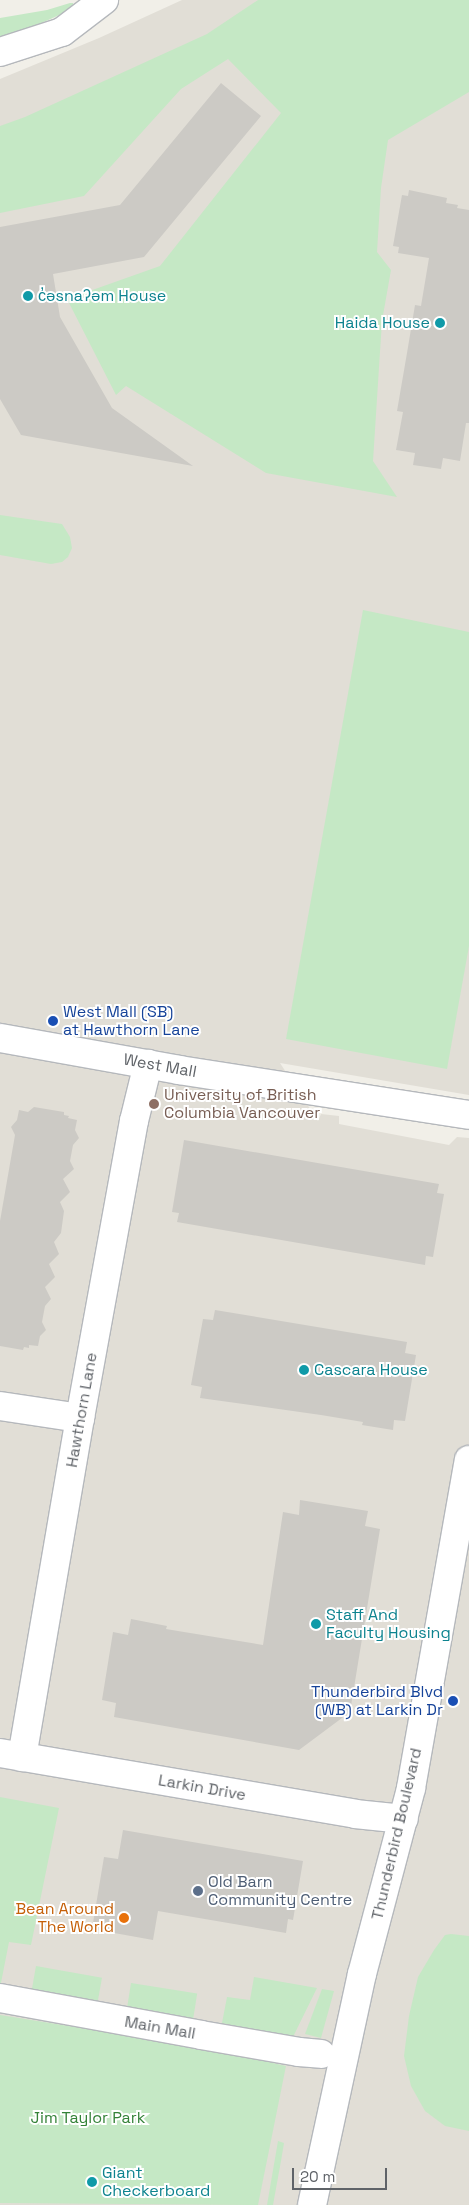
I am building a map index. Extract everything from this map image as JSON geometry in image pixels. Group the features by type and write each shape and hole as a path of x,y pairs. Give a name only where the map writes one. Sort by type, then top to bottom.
{"street":[{"path":"0,52 62,32 104,0"},
{"name":"West Mall","path":"0,1038 148,1064 469,1115"},
{"name":"Hawthorn Lane","path":"11,1755 80,1418 134,1121 148,1064"},
{"path":"0,1406 80,1418"},
{"name":"Thunderbird Boulevard","path":"312,2205 362,1974 404,1818 469,1460"},
{"name":"Larkin Drive","path":"11,1755 355,1814 404,1818"},
{"name":"Main Mall","path":"0,1998 200,2035 321,2054"}],"shaded area":[{"name":"University of British Columbia Vancouver","path":"182,0 469,0 469,1095 280,1063 318,1121 321,1114 339,1116 339,1124 449,1145 457,1137 469,1138 469,2205 0,2205 0,79 99,38"}],"green space":[{"path":"258,0 469,0 469,92 388,140 381,188 377,252 391,270 382,321 373,461 397,497 266,473 126,386 116,395 67,299 160,266 281,113 228,59 181,89 84,196 0,213 0,126 25,117 207,34"},
{"path":"73,3 74,7 68,11 24,31 0,38 0,18 47,10"},
{"path":"0,515 62,524 70,537 72,548 68,557 62,562 51,564 0,555"},
{"path":"363,610 469,632 469,946 447,1069 286,1039"},
{"path":"0,1797 59,1808 31,1945 9,1942 0,1988"},
{"path":"445,1935 469,1936 469,2131 445,2126 425,2111 411,2086 404,2056 409,2016 418,1977"},
{"path":"36,1966 102,1978 97,2005 31,1994"},
{"path":"254,1977 317,1988 292,2039 222,2023 227,1997 250,2000"},
{"path":"131,1983 197,1993 193,2021 127,2011"},
{"path":"322,1989 334,1991 321,2038 305,2034"},
{"name":"Jim Taylor Park","path":"0,2015 212,2049 286,2066 258,2205 0,2203"},
{"path":"278,2141 284,2143 281,2161 273,2205 267,2205"}],"building":[{"name":"c̓əsnaʔəm House","path":"221,83 261,116 144,257 53,274 60,317 112,408 193,466 21,435 0,399 0,227 120,205"},
{"name":"Haida House","path":"409,190 447,198 446,203 458,205 457,208 469,210 469,423 466,423 460,461 443,458 441,469 413,465 415,453 396,450 403,412 397,411 415,305 421,306 429,258 398,253 399,247 393,246 402,195 408,196"},
{"path":"34,1107 64,1112 64,1115 69,1116 68,1118 77,1120 75,1130 79,1138 73,1145 70,1161 74,1169 63,1179 70,1192 60,1202 64,1211 61,1233 54,1242 59,1254 49,1264 55,1277 45,1287 51,1299 45,1306 42,1322 46,1330 40,1336 38,1346 29,1345 29,1348 24,1347 23,1350 0,1346 0,1221 15,1135 11,1127 17,1120 19,1110 28,1112"},
{"path":"184,1140 439,1184 437,1193 444,1194 433,1257 426,1256 425,1265 177,1222 179,1213 172,1212"},
{"name":"Cascara House","path":"215,1310 407,1342 405,1353 416,1355 405,1421 394,1420 393,1430 362,1425 363,1422 321,1415 200,1398 202,1387 191,1385 203,1319 213,1320"},
{"name":"Staff And Faculty Housing","path":"300,1500 368,1511 365,1526 380,1529 350,1712 299,1750 114,1717 116,1703 102,1700 113,1632 128,1635 131,1619 167,1626 166,1629 263,1645 283,1512 299,1515"},
{"name":"Old Barn Community Centre","path":"123,1830 303,1861 293,1920 288,1919 286,1933 158,1911 153,1940 92,1929 104,1857 118,1859"}],"place":[{"name":"c̓əsnaʔəm House","path":"28,296"},
{"name":"Haida House","path":"440,323"},
{"name":"West Mall (SB) at Hawthorn Lane","path":"53,1021"},
{"name":"University of British Columbia Vancouver","path":"154,1104"},
{"name":"Cascara House","path":"304,1370"},
{"name":"Staff And Faculty Housing","path":"316,1624"},
{"name":"Thunderbird Blvd (WB) at Larkin Dr","path":"453,1701"},
{"name":"Old Barn Community Centre","path":"198,1891"},
{"name":"Bean Around The World","path":"124,1918"},
{"name":"Giant Checkerboard","path":"92,2182"}]}
